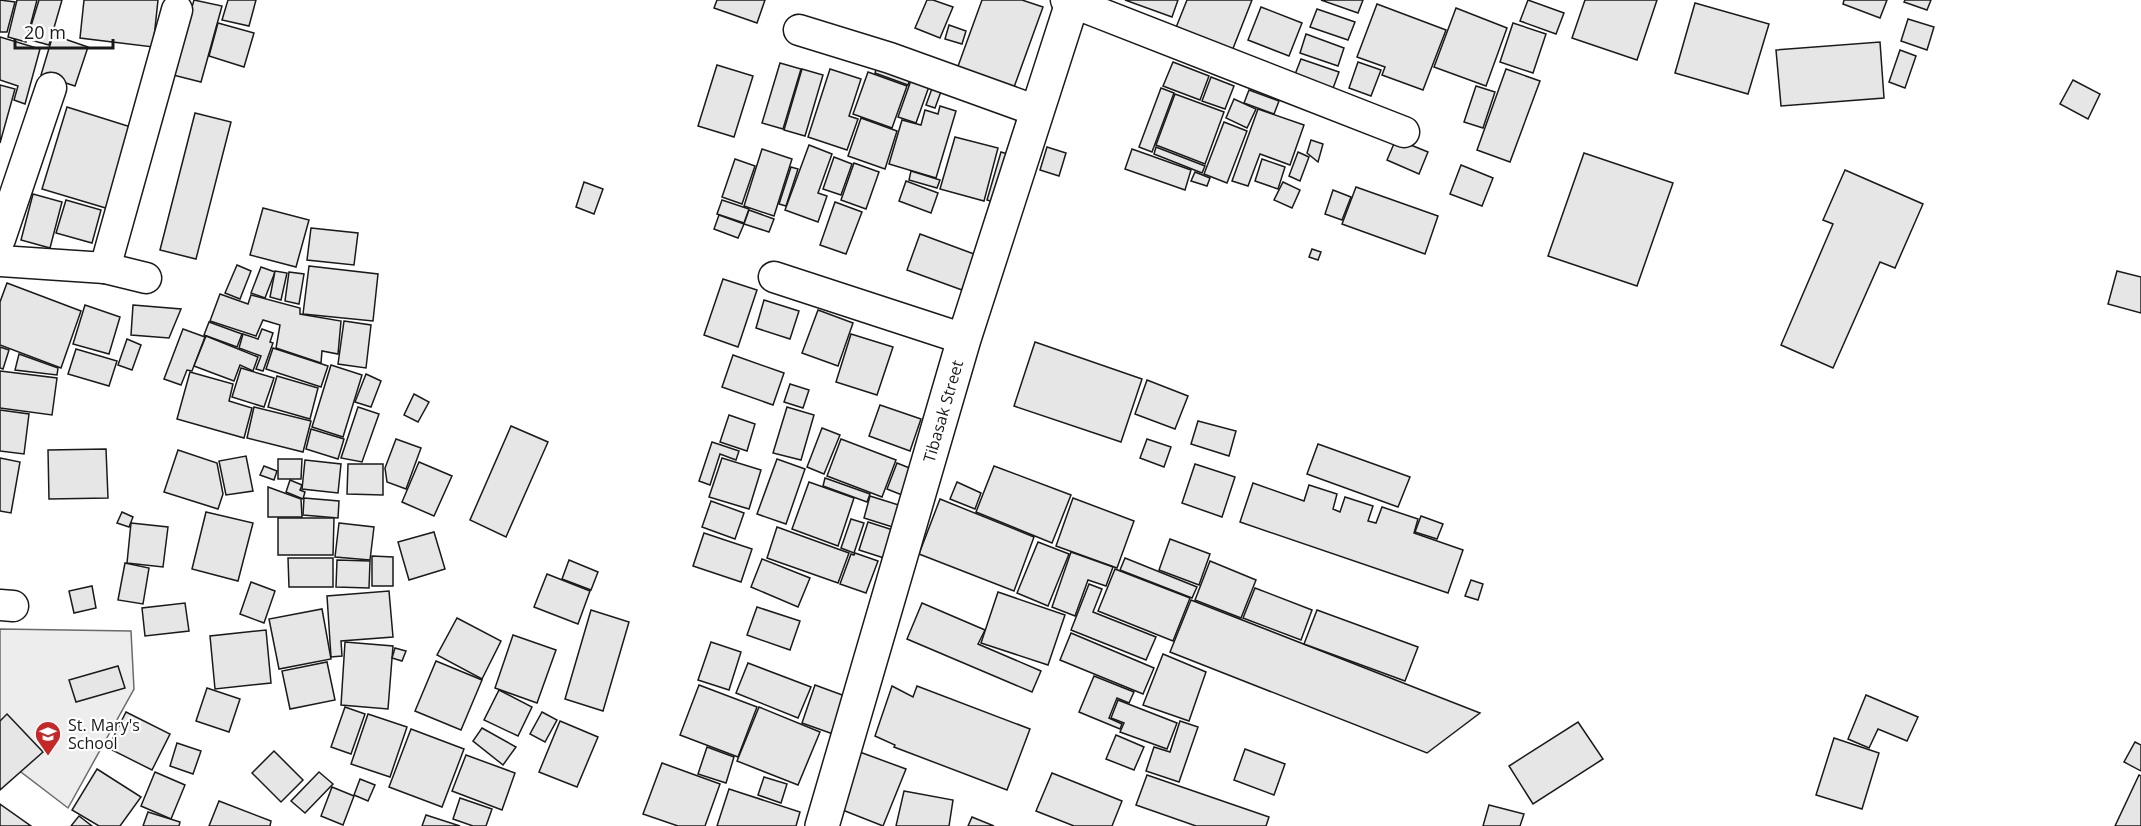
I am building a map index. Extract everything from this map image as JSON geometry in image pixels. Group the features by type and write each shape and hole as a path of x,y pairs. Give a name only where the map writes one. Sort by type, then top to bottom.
{"street":[{"name":"Tibasak Street","path":"822,826 964,339 1070,1"},
{"path":"1070,1 1404,132"},
{"path":"105,268 177,10"},
{"path":"799,30 890,58 1036,111"},
{"path":"0,239 51,88"},
{"path":"0,261 105,268 146,279"},
{"path":"774,277 964,339"}],"shaded area":[{"name":"St. Mary's School","path":"0,629 131,631 134,689 68,808 0,756"}],"building":[{"path":"0,0 15,2 7,32 0,32"},
{"path":"17,0 37,0 26,42 8,37"},
{"path":"39,0 62,0 49,45 27,39"},
{"path":"84,0 158,0 153,47 80,38"},
{"path":"194,0 222,6 201,82 173,75"},
{"path":"228,0 256,0 249,26 222,20"},
{"path":"717,0 765,0 757,23 714,8"},
{"path":"927,0 953,7 940,38 915,28"},
{"path":"982,0 1022,0 1043,7 1013,90 957,69"},
{"path":"1125,0 1178,0 1172,17"},
{"path":"1187,0 1252,0 1232,51 1175,30"},
{"path":"1321,0 1363,0 1358,13"},
{"path":"1528,0 1564,13 1556,34 1520,21"},
{"path":"1585,0 1657,0 1637,60 1572,38"},
{"path":"1844,0 1887,0 1880,18 1843,4"},
{"path":"1905,0 1931,0 1927,10 1904,2"},
{"path":"1695,3 1769,24 1748,94 1675,73"},
{"path":"1377,4 1446,30 1423,90 1382,75 1385,67 1357,57"},
{"path":"1261,7 1302,23 1289,56 1248,40"},
{"path":"1456,8 1507,28 1486,86 1434,67"},
{"path":"1317,9 1355,22 1348,40 1310,27"},
{"path":"1908,19 1934,27 1927,50 1901,41"},
{"path":"218,23 254,33 244,67 209,56"},
{"path":"1513,23 1546,34 1533,73 1500,62"},
{"path":"949,25 966,31 962,44 945,39"},
{"path":"1306,34 1344,48 1338,66 1300,53"},
{"path":"53,35 88,47 75,86 41,75"},
{"path":"0,37 40,49 25,104 14,100 18,86 0,80"},
{"path":"1880,42 1884,98 1781,106 1776,50"},
{"path":"1900,50 1916,56 1905,88 1889,82"},
{"path":"880,58 913,68 908,85 875,73"},
{"path":"1301,59 1339,72 1332,91 1294,77"},
{"path":"1173,62 1209,76 1200,100 1163,86"},
{"path":"1358,62 1381,70 1371,96 1349,88"},
{"path":"780,63 801,69 783,129 762,123"},
{"path":"717,65 753,76 734,137 698,126"},
{"path":"802,69 823,75 805,136 784,130"},
{"path":"830,69 861,79 849,116 858,119 847,150 808,137"},
{"path":"1506,69 1540,81 1510,162 1477,150"},
{"path":"868,72 907,86 892,128 853,114"},
{"path":"914,72 932,78 916,123 898,117"},
{"path":"1211,77 1234,86 1225,109 1202,101"},
{"path":"2073,80 2100,94 2088,119 2060,104"},
{"path":"934,83 943,86 935,108 926,105"},
{"path":"0,85 15,89 0,143"},
{"path":"1476,86 1495,92 1483,128 1464,122"},
{"path":"1161,88 1174,93 1152,152 1139,147"},
{"path":"1249,90 1279,101 1274,114 1244,103"},
{"path":"1175,94 1224,112 1205,164 1156,145"},
{"path":"1234,99 1256,109 1247,128 1226,118"},
{"path":"940,106 956,111 936,178 889,164 902,120 921,125 925,110 938,114"},
{"path":"67,107 134,128 109,209 42,189"},
{"path":"1258,109 1304,125 1290,165 1260,154 1248,186 1232,181"},
{"path":"195,113 231,122 196,259 160,250"},
{"path":"861,118 897,131 885,169 848,156"},
{"path":"1224,122 1247,131 1227,183 1204,174"},
{"path":"955,137 998,148 984,201 940,189"},
{"path":"1396,139 1428,152 1419,174 1387,160"},
{"path":"1311,140 1323,144 1318,162 1307,153"},
{"path":"809,145 832,154 818,193 827,196 818,222 785,210"},
{"path":"1047,147 1066,153 1059,176 1040,170"},
{"path":"1156,147 1205,166 1202,173 1154,154"},
{"path":"762,149 792,159 774,216 744,206"},
{"path":"1132,149 1191,170 1185,190 1125,169"},
{"path":"1001,152 1018,157 1004,205 987,200"},
{"path":"1298,152 1309,157 1300,181 1289,176"},
{"path":"1584,153 1673,183 1637,286 1548,256"},
{"path":"834,157 852,164 841,195 823,189"},
{"path":"735,159 755,166 742,204 722,197"},
{"path":"1262,159 1285,167 1278,189 1255,181"},
{"path":"854,163 879,172 866,209 841,200"},
{"path":"1461,165 1493,178 1482,206 1450,194"},
{"path":"791,167 798,169 786,206 779,204"},
{"path":"1845,170 1923,204 1895,268 1880,262 1833,368 1781,345 1833,224 1823,220"},
{"path":"911,171 940,180 937,188 909,180"},
{"path":"1195,172 1210,178 1207,186 1191,181"},
{"path":"906,181 938,193 931,213 899,201"},
{"path":"584,182 603,189 594,214 576,207"},
{"path":"1283,182 1300,190 1292,208 1274,200"},
{"path":"1356,187 1438,216 1425,254 1342,224"},
{"path":"1333,190 1351,197 1342,220 1325,214"},
{"path":"33,194 62,202 50,248 21,240"},
{"path":"66,200 101,210 92,243 56,233"},
{"path":"722,200 749,209 744,223 717,214"},
{"path":"835,202 862,212 846,254 820,245"},
{"path":"263,208 309,220 296,267 250,255"},
{"path":"749,210 774,219 769,232 744,224"},
{"path":"719,215 744,224 738,238 714,229"},
{"path":"311,228 358,233 354,265 307,260"},
{"path":"920,234 974,254 962,290 907,270"},
{"path":"1312,249 1321,252 1318,260 1309,257"},
{"path":"237,265 251,271 240,299 225,293"},
{"path":"309,266 378,274 373,321 303,314"},
{"path":"261,267 275,272 265,298 251,293"},
{"path":"275,271 287,273 281,300 270,297"},
{"path":"2117,271 2141,277 2141,313 2108,304"},
{"path":"289,272 304,274 299,304 285,301"},
{"path":"723,279 757,290 738,347 704,335"},
{"path":"7,283 81,311 61,368 0,345 0,302"},
{"path":"220,294 248,304 251,295 300,308 300,314 341,321 338,354 322,351 321,363 276,348 280,325 263,320 256,336 210,321"},
{"path":"764,300 799,311 790,339 756,328"},
{"path":"85,305 120,317 109,354 73,344"},
{"path":"133,305 181,309 169,338 131,335"},
{"path":"818,310 853,323 838,366 802,353"},
{"path":"344,321 371,325 366,368 338,364"},
{"path":"209,322 242,334 237,347 204,335"},
{"path":"183,329 205,337 192,371 187,370 181,385 164,379"},
{"path":"262,329 273,333 270,342 273,343 263,371 256,369 261,356 239,348 243,334 258,339"},
{"path":"851,334 893,347 877,395 836,382"},
{"path":"206,336 258,357 253,371 240,365 234,381 194,366"},
{"path":"127,339 141,345 132,370 118,365"},
{"path":"1035,342 1142,379 1121,442 1014,406"},
{"path":"0,347 9,350 3,369 0,368"},
{"path":"273,348 328,366 321,387 266,369"},
{"path":"76,349 117,361 109,386 68,374"},
{"path":"19,354 58,368 57,375 15,370"},
{"path":"733,355 784,373 773,405 722,387"},
{"path":"331,365 362,375 343,437 312,427"},
{"path":"241,368 274,378 264,407 232,397"},
{"path":"0,371 57,378 52,415 0,408"},
{"path":"190,372 233,384 229,401 252,408 244,438 177,419"},
{"path":"366,374 381,381 371,407 355,402"},
{"path":"277,376 318,388 310,419 268,407"},
{"path":"1147,380 1188,396 1175,429 1135,414"},
{"path":"790,384 809,390 803,408 784,402"},
{"path":"414,394 429,402 418,422 404,415"},
{"path":"880,405 921,419 910,451 869,436"},
{"path":"254,407 311,421 303,452 247,438"},
{"path":"358,407 379,414 362,462 341,458"},
{"path":"787,407 814,415 801,460 773,453"},
{"path":"0,410 29,414 24,454 0,451"},
{"path":"729,415 755,424 747,451 720,442"},
{"path":"1198,421 1236,431 1229,456 1191,444"},
{"path":"511,426 548,442 506,537 470,520"},
{"path":"822,428 840,435 824,474 807,467"},
{"path":"311,429 344,439 338,459 306,449"},
{"path":"396,439 421,448 406,489 387,482 385,468"},
{"path":"841,439 896,460 882,497 827,476"},
{"path":"1147,439 1171,447 1164,467 1140,458"},
{"path":"712,442 739,451 736,460 720,454 710,485 699,481"},
{"path":"1318,444 1410,477 1398,507 1307,474"},
{"path":"106,449 108,498 49,499 48,450"},
{"path":"178,450 217,463 223,494 218,509 164,492"},
{"path":"246,456 253,491 226,495 219,461"},
{"path":"0,458 20,462 11,513 0,511"},
{"path":"722,458 761,470 749,509 709,497"},
{"path":"278,459 302,459 301,479 278,479"},
{"path":"777,459 805,469 786,524 757,514"},
{"path":"305,460 341,464 338,493 302,489"},
{"path":"419,462 452,476 434,516 402,502"},
{"path":"897,463 917,471 907,497 887,489"},
{"path":"348,464 383,464 383,495 347,494"},
{"path":"1195,464 1235,477 1222,517 1182,503"},
{"path":"264,466 277,471 274,480 260,475"},
{"path":"994,466 1071,495 1052,543 976,512"},
{"path":"825,478 870,494 867,502 823,486"},
{"path":"290,480 302,485 300,490 305,492 303,499 286,492"},
{"path":"809,482 854,498 838,546 792,529"},
{"path":"957,482 981,493 975,509 950,499"},
{"path":"1253,483 1304,501 1309,485 1337,494 1333,509 1340,512 1345,497 1373,506 1368,521 1376,523 1382,507 1418,519 1414,533 1463,550 1448,593 1240,522"},
{"path":"268,487 301,499 302,517 268,517"},
{"path":"870,496 905,507 899,529 864,518"},
{"path":"304,498 339,501 338,518 303,515"},
{"path":"1073,498 1134,521 1117,568 1056,546"},
{"path":"940,499 1034,537 1014,591 919,554"},
{"path":"711,501 744,513 735,539 702,527"},
{"path":"122,512 133,517 129,527 117,523"},
{"path":"206,512 253,523 238,581 192,569"},
{"path":"1421,516 1443,524 1437,539 1415,532"},
{"path":"278,518 334,518 333,555 278,555"},
{"path":"851,519 864,523 854,553 841,548"},
{"path":"868,522 893,530 884,558 859,550"},
{"path":"131,523 168,527 163,567 127,563"},
{"path":"339,523 374,527 370,560 335,557"},
{"path":"777,527 849,553 838,583 767,558"},
{"path":"434,532 445,569 409,580 398,542"},
{"path":"704,533 752,549 741,582 693,566"},
{"path":"1170,539 1210,554 1199,585 1159,570"},
{"path":"1038,542 1069,554 1048,606 1017,593"},
{"path":"1071,552 1113,567 1106,586 1088,580 1075,616 1052,607"},
{"path":"855,553 878,561 866,593 840,584 851,554"},
{"path":"372,556 393,557 393,586 372,586"},
{"path":"288,558 333,558 333,587 289,587"},
{"path":"1125,558 1197,587 1192,598 1120,570"},
{"path":"762,559 810,578 798,607 751,587"},
{"path":"337,560 370,561 369,588 336,587"},
{"path":"569,560 598,572 591,590 562,579"},
{"path":"1210,561 1256,580 1241,618 1195,600"},
{"path":"125,563 149,568 143,604 118,600"},
{"path":"1115,569 1190,598 1173,641 1098,611"},
{"path":"547,574 590,591 578,624 534,607"},
{"path":"1471,580 1483,584 1478,600 1465,596"},
{"path":"251,582 275,591 264,623 240,614"},
{"path":"1089,584 1102,589 1093,612 1156,637 1146,660 1071,630"},
{"path":"92,586 96,608 74,613 69,591"},
{"path":"1255,588 1312,610 1301,640 1243,618"},
{"path":"389,591 393,637 341,641 342,656 331,657 327,596"},
{"path":"998,592 1065,615 1048,665 981,643"},
{"path":"1191,600 1480,713 1427,753 1170,652"},
{"path":"185,603 189,631 145,636 142,608"},
{"path":"922,603 985,630 978,644 1041,671 1032,692 907,639"},
{"path":"757,607 800,621 790,650 747,635"},
{"path":"322,609 331,659 279,669 269,619"},
{"path":"591,610 629,622 603,711 565,699"},
{"path":"1317,610 1418,647 1405,681 1304,644"},
{"path":"457,618 501,641 482,679 437,655"},
{"path":"266,630 271,683 215,689 210,636"},
{"path":"1071,633 1154,668 1143,694 1060,660"},
{"path":"513,635 556,650 537,703 495,688"},
{"path":"345,642 393,646 388,709 341,705"},
{"path":"711,642 741,652 729,690 698,680"},
{"path":"395,648 406,651 402,661 392,658"},
{"path":"1163,654 1206,672 1189,721 1143,705"},
{"path":"436,661 482,680 461,730 415,711"},
{"path":"327,662 335,700 290,709 282,671"},
{"path":"748,663 811,687 798,718 736,693"},
{"path":"118,666 125,688 76,702 69,680"},
{"path":"1094,676 1134,692 1129,703 1117,698 1109,718 1122,724 1120,729 1079,712"},
{"path":"699,685 757,707 738,757 680,735"},
{"path":"815,685 845,696 833,734 802,723"},
{"path":"892,686 913,697 917,686 1030,729 1007,790 894,747 895,745 875,736"},
{"path":"207,688 240,699 229,732 196,721"},
{"path":"499,690 532,707 518,736 484,720"},
{"path":"1866,695 1918,717 1907,741 1878,729 1869,748 1848,739"},
{"path":"1118,700 1177,723 1167,749 1120,732 1124,723 1111,718"},
{"path":"345,707 365,714 351,754 331,747"},
{"path":"759,707 820,732 798,785 737,761"},
{"path":"126,712 170,734 152,770 108,748"},
{"path":"542,712 557,720 545,742 530,734"},
{"path":"7,714 43,752 0,790 0,721"},
{"path":"368,714 407,727 390,777 351,764"},
{"path":"560,721 598,737 577,787 539,772"},
{"path":"1180,721 1198,727 1179,782 1146,771 1154,747 1170,752"},
{"path":"1578,722 1603,759 1533,804 1509,766"},
{"path":"482,728 516,747 503,765 473,741"},
{"path":"411,729 464,749 442,807 389,787"},
{"path":"1116,735 1144,747 1134,770 1106,759"},
{"path":"1834,738 1879,753 1862,809 1816,795"},
{"path":"2135,742 2141,745 2141,771 2124,762"},
{"path":"177,743 201,751 193,774 170,766"},
{"path":"707,747 734,757 726,783 698,774"},
{"path":"1245,749 1285,764 1274,795 1234,780"},
{"path":"274,751 303,780 281,802 252,773"},
{"path":"857,751 906,769 883,826 835,807"},
{"path":"466,755 515,773 502,810 452,791"},
{"path":"662,763 720,784 705,826 678,826 643,814"},
{"path":"97,769 141,797 120,826 99,826 72,810"},
{"path":"155,772 185,785 171,819 141,806"},
{"path":"319,772 333,784 305,813 291,801"},
{"path":"1052,773 1122,801 1112,826 1074,826 1036,811"},
{"path":"1147,775 1269,817 1266,826 1196,826 1136,805"},
{"path":"2139,775 2141,776 2141,826 2115,826"},
{"path":"764,777 787,784 781,803 758,795"},
{"path":"360,779 375,785 368,801 354,795"},
{"path":"332,787 354,796 343,825 321,816"},
{"path":"729,789 800,812 796,826 717,826"},
{"path":"904,791 953,800 949,826 896,826"},
{"path":"460,798 492,809 486,826 473,826 453,819"},
{"path":"219,801 271,821 270,826 209,826"},
{"path":"0,804 31,826 0,826"},
{"path":"1489,805 1524,814 1520,826 1483,826"},
{"path":"148,812 180,822 179,826 143,826"},
{"path":"426,815 460,826 422,826"},
{"path":"79,816 92,826 71,826"},
{"path":"972,817 994,826 968,826"}],"place":[{"name":"St. Mary's School","path":"48,757"}]}
